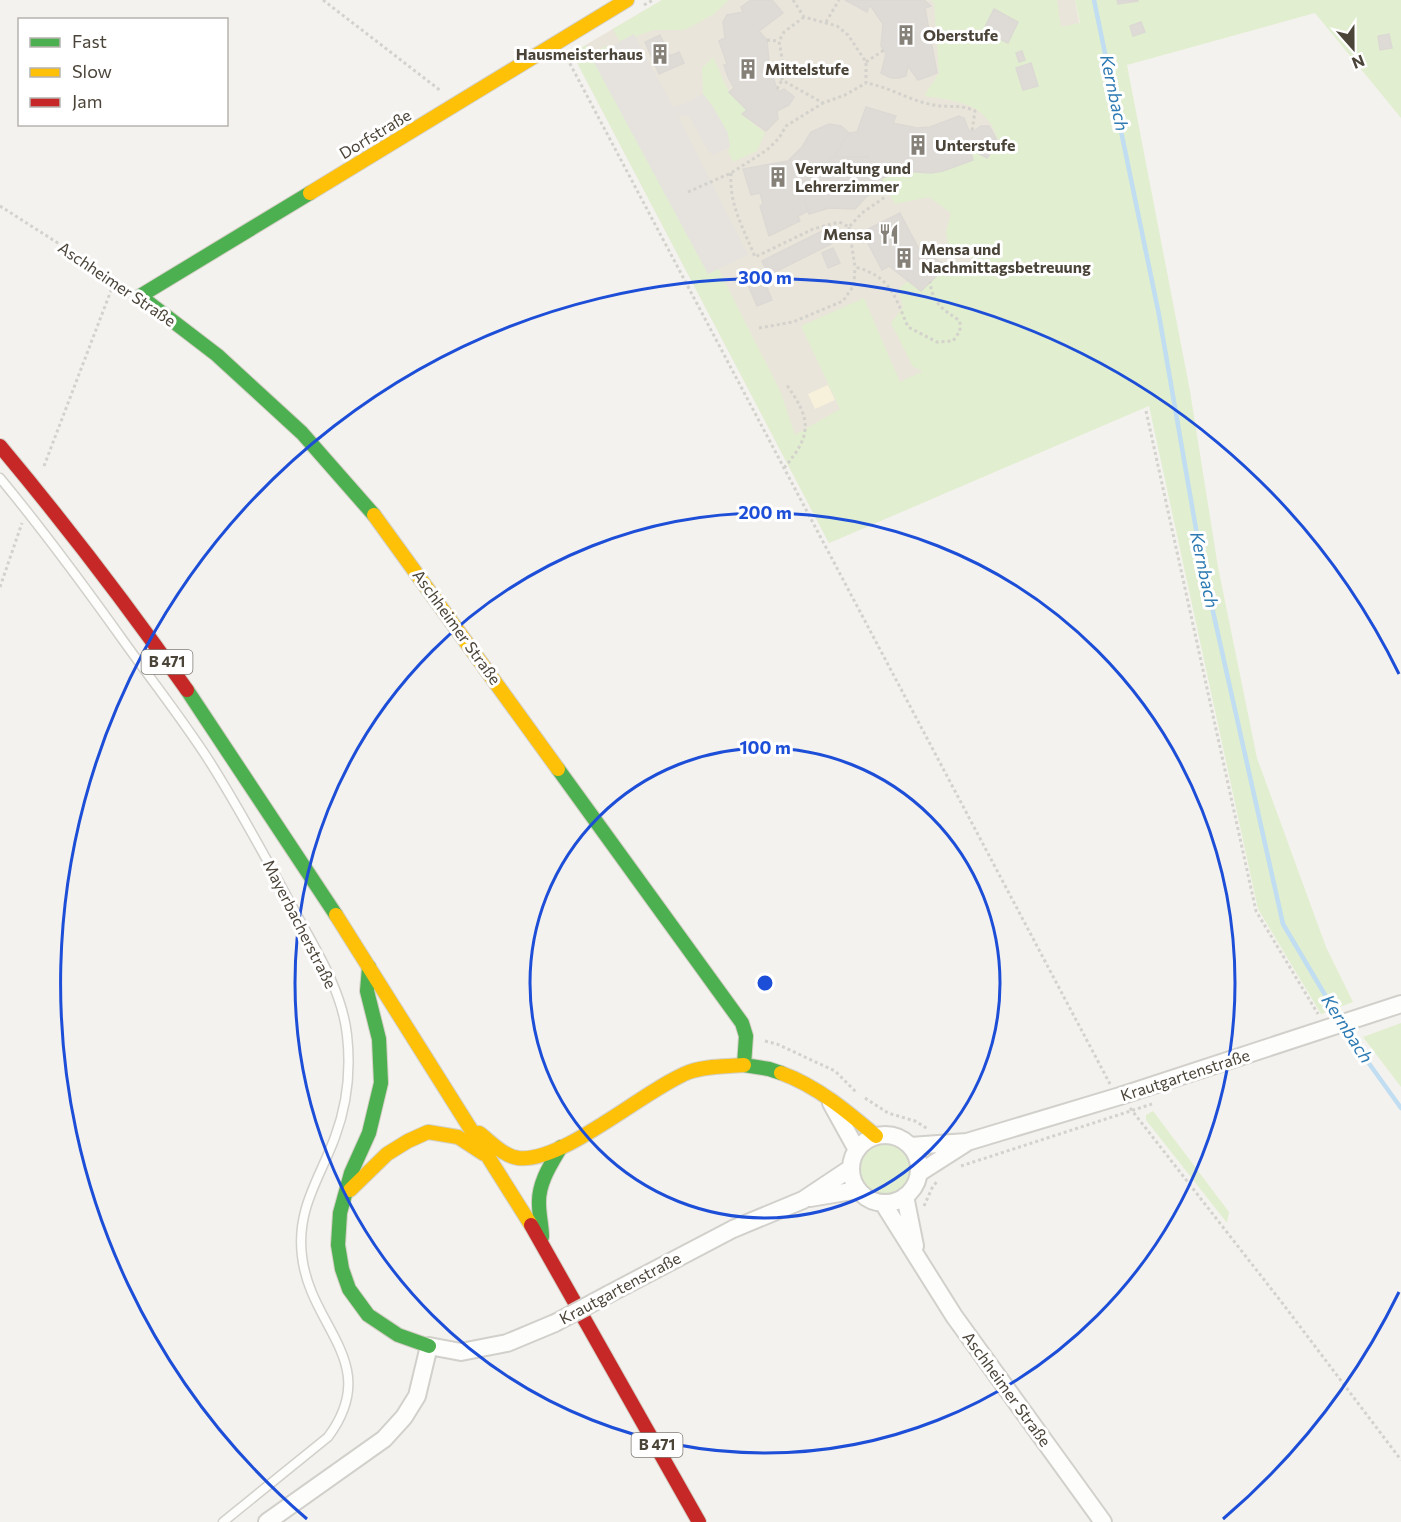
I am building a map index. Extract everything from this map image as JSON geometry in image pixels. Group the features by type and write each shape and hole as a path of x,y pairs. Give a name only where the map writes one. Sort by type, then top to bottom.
{"main road":[{"name":"Dorfstraße","path":"140,296 627,0"},
{"name":"Aschheimer Straße","path":"140,296 218,356 302,433 380,522 742,1023 746,1036 744,1065"},
{"name":"B 471","path":"0,446 42,496 145,630 217,734 369,965 541,1241 699,1522"},
{"path":"369,965 367,991 379,1039 381,1083 369,1132 351,1173 340,1213 338,1245 342,1269 349,1289 368,1315 399,1335 429,1346"},
{"path":"561,1147 682,1075 717,1066 744,1065 768,1069 794,1078 847,1111 876,1136"},
{"name":"B 471","path":"470,1127 502,1150 518,1158 537,1156 561,1147"},
{"name":"B 471","path":"345,1195 387,1154 428,1132 458,1137 490,1158"},
{"name":"B 471","path":"541,1241 543,1223 539,1202 541,1186 548,1168 561,1147"}],"street":[{"name":"Krautgartenstraße","path":"910,1146 967,1142 1120,1096 1401,1004"},
{"path":"831,1103 857,1150"},
{"path":"858,1190 851,1168 857,1150 868,1139 876,1136 894,1136 910,1146 918,1163 919,1173 912,1189 905,1196 883,1203"},
{"name":"Krautgartenstraße","path":"919,1173 967,1142"},
{"name":"Krautgartenstraße","path":"429,1346 461,1352 507,1342 555,1323 733,1229 803,1200 851,1168"},
{"name":"Krautgartenstraße","path":"803,1200 858,1190"},
{"name":"Aschheimer Straße","path":"858,1190 874,1201 883,1203 954,1316 1102,1522"},
{"name":"Aschheimer Straße","path":"905,1196 916,1253"},
{"path":"267,1522 384,1439 404,1417 417,1396 429,1346"}],"lane":[{"name":"Mayerbacherstraße","path":"0,478 84,586 207,759 263,853 320,958 336,993 347,1034 347,1096 335,1138 308,1201 303,1222 301,1253 304,1275 312,1298 342,1353 350,1384 348,1402 341,1421 328,1437 223,1522"}],"path":[{"path":"323,0 457,103"},
{"path":"793,0 804,17 837,26 848,35 866,62 866,83"},
{"path":"825,22 839,0"},
{"path":"777,89 782,80 783,64 779,41 784,32 804,17"},
{"path":"767,40 779,41"},
{"path":"558,41 1104,1072 1120,1096"},
{"path":"866,62 884,50"},
{"path":"782,80 823,103"},
{"path":"688,192 731,173 767,150 779,138 786,126 823,103 845,95 866,83 888,88 932,105 965,106 975,111 972,131"},
{"path":"731,173 730,188 733,206 755,257 813,229 839,222 849,226"},
{"path":"849,226 862,213 885,197 880,179"},
{"name":"Aschheimer Straße","path":"0,206 140,296"},
{"path":"759,328 793,322 843,301 854,285 855,267 849,226"},
{"path":"855,267 868,271 886,283 894,294 908,327 937,342 953,341 960,331 960,321 939,306 932,296 930,282"},
{"path":"41,475 115,280"},
{"path":"784,468 805,439 805,417 798,401 786,384"},
{"path":"1146,411 1256,911 1329,1028"},
{"path":"0,587 27,510"},
{"path":"1132,1111 1401,1460"}],"shaded area":[{"path":"662,0 1075,0 1149,405 829,543 572,53"},
{"path":"634,34 673,107 703,94 728,133 730,147 713,155 707,149 689,116 678,116 748,255 708,274 591,57"}],"green space":[{"path":"662,0 729,0 714,14 685,30 654,30 620,42 613,29"},
{"path":"931,0 1057,0 1061,27 1080,23 1075,0 1401,0 1401,118 1315,13 1127,65 1190,391 1218,567 1257,758 1326,947 1353,1002 1321,1014 1258,909 1149,406 829,543 572,53 586,45 590,54 606,46 781,393 795,435 840,409 801,326 864,298 900,382 923,371 913,367 891,323 903,307 898,290 908,281 921,291 944,269 972,275 971,257 949,251 946,232 951,213 929,197 895,204 881,179 901,171 931,173 973,160 970,149 987,158 998,142 994,129 980,112 960,102 924,96 939,73 934,3"},
{"path":"713,57 729,92 747,110 742,114 765,133 757,151 733,162 728,151 730,147 713,107 703,94 702,68"},
{"path":"1401,1023 1401,1087 1363,1037"},
{"path":"1153,1111 1229,1212 1227,1223 1146,1120 1146,1115"},
{"path":"880,1144 890,1144 903,1151 910,1164 910,1174 903,1187 890,1194 880,1194 871,1190 864,1183 860,1174 860,1164 864,1155 871,1148"}],"sand":[{"path":"828,385 835,400 815,409 808,394"}],"building":[{"name":"Mittelstufe","path":"751,0 772,0 783,13 759,31 767,40 769,61 776,87 779,92 784,89 794,97 789,105 777,111 778,119 766,131 742,114 747,110 729,92 734,88 724,65 727,64 719,41 725,38 723,22 727,15 743,12 741,7"},
{"name":"Oberstufe","path":"845,0 924,0 931,6 925,8 937,73 918,80 908,66 906,76 899,78 891,78 881,73 886,54 881,46 883,24 870,5 867,12"},
{"path":"1117,0 1138,0 1138,1 1118,4"},
{"path":"994,9 1018,22 1008,43 983,31"},
{"path":"1141,22 1145,32 1133,36 1130,26"},
{"path":"1389,34 1392,48 1380,50 1378,36"},
{"name":"Hausmeisterhaus","path":"660,35 670,56 679,52 684,63 659,74 645,42"},
{"path":"1022,51 1025,60 1019,62 1016,53"},
{"path":"1031,63 1038,86 1023,90 1016,68"},
{"name":"Unterstufe","path":"866,107 896,116 893,123 917,128 930,127 959,116 964,118 969,131 974,131 981,126 989,126 998,142 987,158 970,149 973,160 943,171 931,173 901,171 878,180 868,157 834,157 849,133 857,132"},
{"name":"Verwaltung und Lehrerzimmer","path":"829,124 841,126 849,133 834,157 800,184 808,211 798,216 800,221 769,236 760,206 763,204 760,193 751,195 743,169 788,161 802,147 811,132"},
{"path":"834,157 868,157 881,187 867,196 855,209 829,208 809,214 800,184"},
{"name":"Mensa und Nachmittagsbetreuung","path":"900,213 919,249 947,266 921,291 889,266 882,270 862,232"},
{"path":"824,230 831,244 769,275 762,261"},
{"path":"833,248 840,263 828,268 822,253"},
{"path":"764,280 772,300 757,306 749,287"}],"waterway":[{"name":"Kernbach","path":"1094,0 1159,315 1201,558 1283,924 1350,1037 1401,1108"}],"traffic: fast":[{"path":"310,193 140,296 217,355 302,433 374,515"},
{"path":"187,690 336,915"},
{"path":"558,769 742,1023 746,1036 744,1065 781,1073"},
{"path":"369,967 367,991 379,1039 381,1083 369,1133 351,1173 340,1213 338,1245 342,1269 349,1289 368,1315 398,1335 429,1346"},
{"path":"542,1237 539,1196 546,1174 561,1147"}],"traffic: slow":[{"path":"310,193 627,0"},
{"path":"374,515 558,769"},
{"path":"336,915 531,1225"},
{"path":"479,1133 512,1157 536,1157 580,1138 650,1093 689,1072 710,1067 744,1065"},
{"path":"781,1073 819,1092 876,1136"},
{"path":"350,1190 387,1154 428,1132 458,1137 484,1154"}],"traffic: jam":[{"path":"0,446 96,566 187,690"},
{"path":"531,1225 699,1522"}],"place":[{"name":"Oberstufe","path":"906,35"},
{"name":"Hausmeisterhaus","path":"660,54"},
{"name":"Mittelstufe","path":"748,69"},
{"name":"Unterstufe","path":"918,145"},
{"name":"Verwaltung und Lehrerzimmer","path":"778,177"},
{"name":"Mensa","path":"889,234"},
{"name":"Mensa und Nachmittagsbetreuung","path":"904,258"}]}
